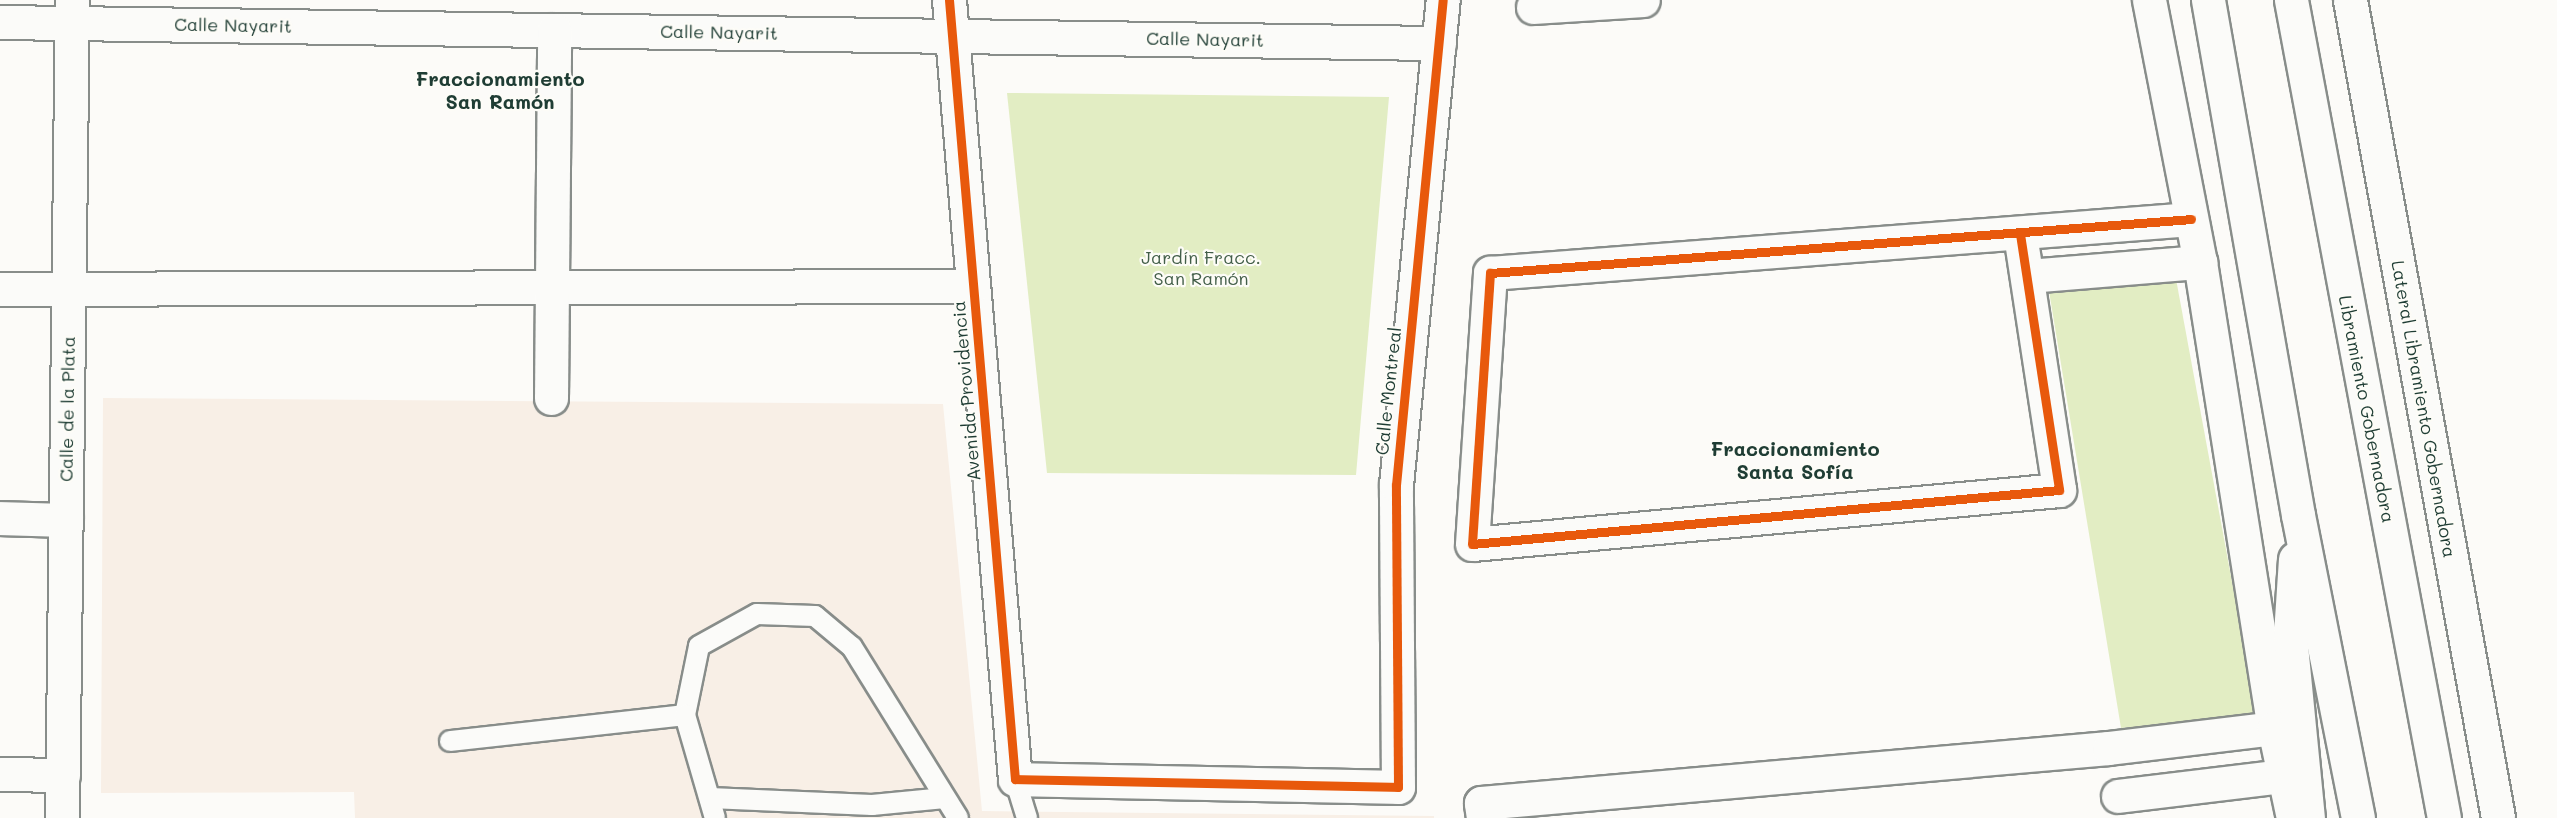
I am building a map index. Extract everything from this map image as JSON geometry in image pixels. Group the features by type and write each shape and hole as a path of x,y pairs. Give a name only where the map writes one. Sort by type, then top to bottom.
{"main road":[{"name":"Avenida Providencia","path":"949,0 1014,779"},
{"name":"Calle Montreal","path":"1014,779 1398,787 1396,485 1443,0"},
{"path":"1533,7 1643,0"},
{"path":"2149,0 2200,262 2274,728 2293,818"},
{"path":"2208,0 2298,515 2358,818"},
{"name":"Libramiento Gobernadora","path":"2291,0 2444,818"},
{"name":"Lateral Libramiento Gobernadora","path":"2350,0 2498,818"},
{"name":"Calle Nayarit","path":"0,22 72,12 554,30 1439,43"},
{"name":"Calle de la Plata","path":"62,818 72,12"},
{"path":"550,398 554,30"},
{"path":"2020,234 2059,490 1472,544 1490,273 2020,234 2191,219"},
{"path":"2028,276 2200,262"},
{"path":"0,289 973,286"},
{"path":"2298,515 2290,635 2308,818"},
{"path":"0,518 66,519"},
{"path":"1483,818 1481,803 2109,748 2274,728"},
{"path":"2109,748 2120,807 2284,776"},
{"path":"0,774 63,775"}],"lane":[{"path":"716,818 685,715 699,646 757,614 814,616 852,646 958,818"},
{"path":"450,741 685,715"},
{"path":"1014,779 1027,818"},
{"path":"710,798 872,805 945,798"}],"shaded area":[{"path":"103,398 943,404 982,811 1434,816 1434,818 355,818 354,792 101,793"}],"green space":[{"name":"Jardín Fracc. San Ramón","path":"1007,93 1389,97 1356,475 1047,473"},
{"path":"2176,279 2257,717 2121,728 2049,291"}],"cycle path":[{"path":"949,0 1015,779 1398,787 1396,485 1443,0"},
{"path":"2020,234 2059,490 1472,544 1490,273 2191,219"}],"district":[{"name":"Fraccionamiento San Ramón","path":"500,90"},
{"name":"Fraccionamiento Santa Sofía","path":"1795,460"}]}
